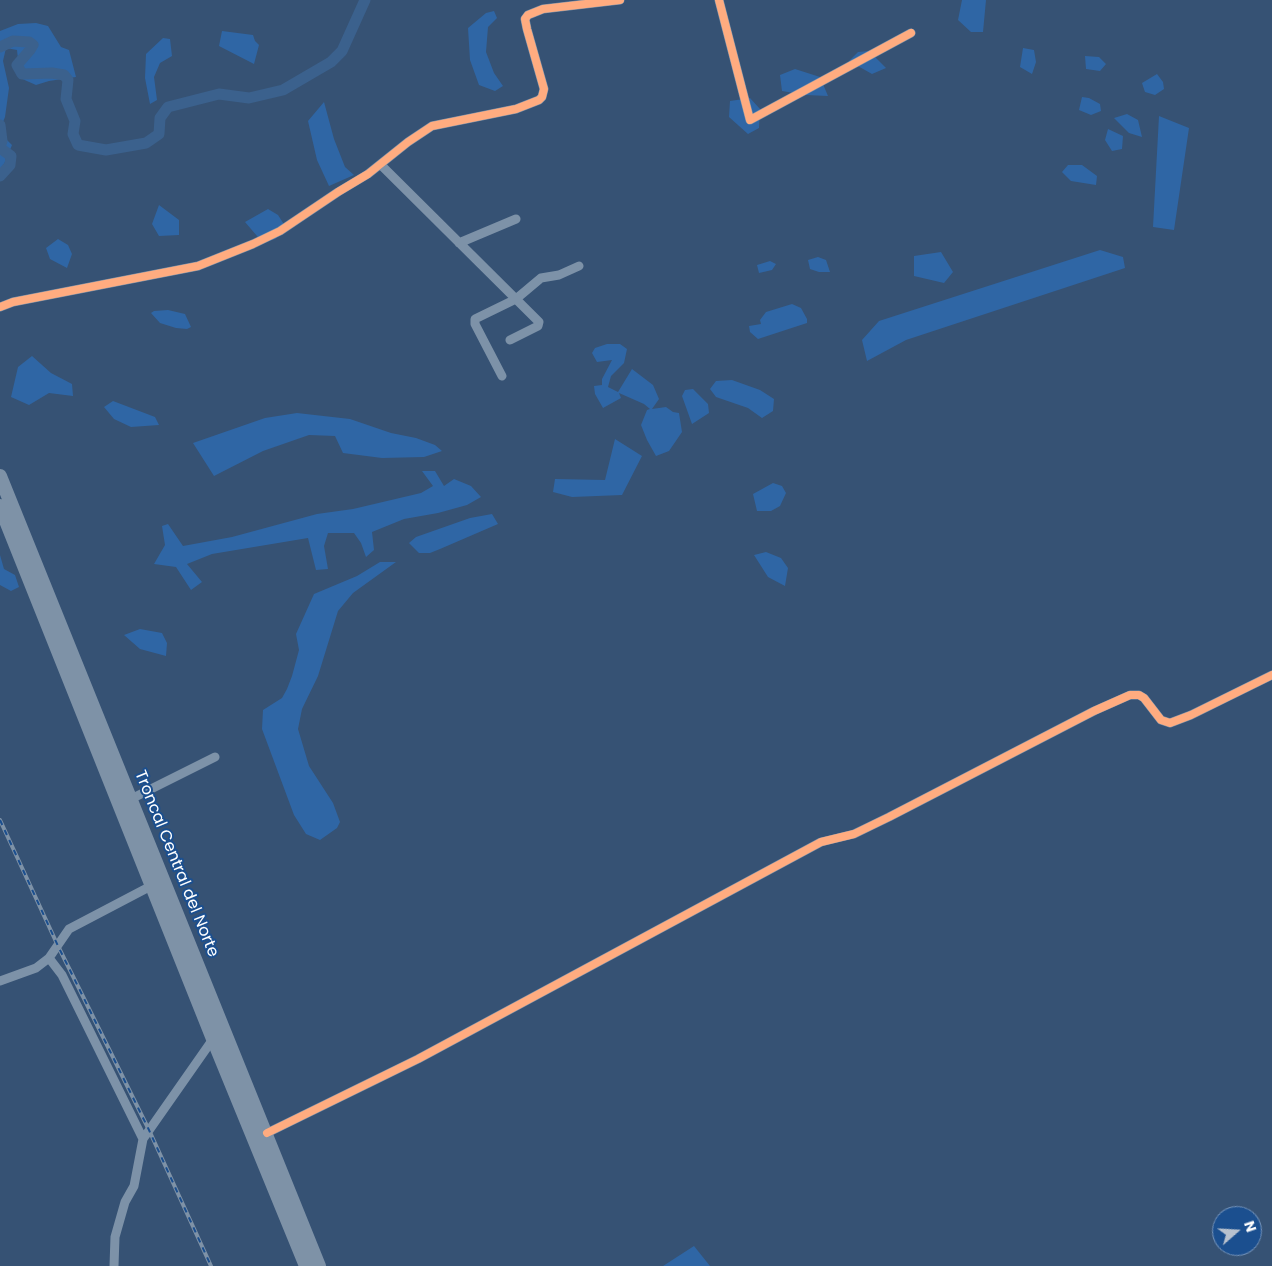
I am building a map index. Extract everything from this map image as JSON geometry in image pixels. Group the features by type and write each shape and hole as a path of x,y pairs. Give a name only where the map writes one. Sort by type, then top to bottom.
{"highway":[{"name":"Troncal Central del Norte","path":"0,476 267,1133 319,1266"},
{"name":"Troncal Central del Norte","path":"0,506 212,1039 306,1266"}],"street":[{"path":"0,307 12,302 198,266 280,231 381,165 408,142 432,126 516,109 539,100 544,89 525,23 525,19 532,13 543,9 620,0"},
{"path":"719,0 750,120 911,33"},
{"path":"381,165 539,322 538,326 510,340"},
{"path":"459,243 516,219"},
{"path":"502,376 475,324 475,319 516,298 541,278 559,274 579,266"},
{"path":"267,1133 418,1059 821,842 854,834 1094,711 1130,695 1139,694 1161,720 1170,723 1191,715 1272,675"},
{"path":"131,799 215,757"},
{"path":"0,982 36,968 49,958 69,929 151,886"},
{"path":"49,958 62,975 143,1139"},
{"path":"114,1266 115,1237 125,1202 134,1186 143,1139 212,1039"}],"shaded area":[{"path":"962,0 986,0 983,32 971,32 958,20"},
{"path":"494,11 497,18 488,27 486,52 494,73 503,86 495,91 479,85 470,60 468,28 486,13"},
{"path":"36,23 48,26 61,47 69,50 76,77 36,85 20,78 17,50 6,48 3,61 9,88 5,117 1,127 6,139 12,145 0,174 0,31 18,24"},
{"path":"222,31 253,35 259,45 254,64 219,46"},
{"path":"163,38 170,39 172,56 160,63 154,77 157,100 150,104 145,78 146,54"},
{"path":"1023,48 1034,50 1036,62 1032,74 1020,67"},
{"path":"869,51 886,68 872,74 849,61 858,52"},
{"path":"1085,56 1099,57 1106,64 1100,71 1086,69"},
{"path":"795,69 820,77 828,96 782,91 780,75"},
{"path":"1157,74 1163,82 1164,89 1155,95 1145,92 1142,83"},
{"path":"1082,97 1089,98 1100,104 1101,111 1091,115 1079,110"},
{"path":"750,98 760,109 759,128 748,134 729,117 730,101"},
{"path":"324,102 334,139 345,167 354,175 329,186 317,160 308,121"},
{"path":"1127,114 1138,120 1142,137 1129,133 1114,118"},
{"path":"1159,116 1189,128 1174,230 1153,227"},
{"path":"1108,129 1123,136 1122,149 1112,151 1105,140"},
{"path":"1068,165 1082,165 1097,176 1096,185 1071,181 1062,172"},
{"path":"159,205 179,220 179,235 159,236 152,224"},
{"path":"268,209 278,215 287,229 275,239 263,243 245,222"},
{"path":"58,239 68,245 72,254 67,268 50,259 46,248"},
{"path":"1100,250 1123,257 1125,268 906,340 867,361 862,340 879,321"},
{"path":"941,252 953,272 944,283 914,276 914,256"},
{"path":"818,257 826,260 830,272 819,272 810,269 808,260"},
{"path":"770,261 776,264 772,270 759,273 757,265"},
{"path":"792,304 801,308 807,323 758,339 750,332 749,326 761,324 760,320 766,312"},
{"path":"168,310 185,314 191,327 187,329 176,328 160,323 151,313"},
{"path":"607,344 620,344 627,349 624,363 611,376 608,387 618,392 632,369 653,385 659,399 652,409 666,407 673,412 679,413 682,432 669,451 656,456 647,440 641,425 647,410 650,409 644,404 619,393 621,398 603,408 595,394 594,386 602,385 602,379 612,360 597,362 592,353 595,348"},
{"path":"32,356 51,373 72,384 73,396 49,393 29,405 11,397 18,367"},
{"path":"732,380 760,390 774,399 773,411 762,418 748,408 716,397 710,389 716,381"},
{"path":"693,389 708,404 709,413 692,424 682,396 685,390"},
{"path":"113,401 155,417 159,425 131,427 114,419 104,407"},
{"path":"297,413 350,419 391,433 416,438 435,445 442,451 424,457 382,458 343,453 335,436 309,435 263,451 214,476 193,443 265,418"},
{"path":"615,439 642,456 622,495 572,497 553,492 555,479 605,480"},
{"path":"422,471 435,471 444,486 454,479 471,486 481,497 467,505 438,513 404,519 372,532 374,550 366,557 361,543 354,533 328,533 324,546 328,569 316,570 308,538 212,554 187,564 202,582 191,590 176,567 154,564 165,545 162,526 168,524 183,546 232,537 317,514 353,509 421,493 433,486"},
{"path":"773,483 782,486 786,493 780,506 771,511 757,511 753,494"},
{"path":"492,514 498,524 430,553 419,553 409,543 416,537 470,518"},
{"path":"766,552 781,558 788,568 785,586 768,577 754,555"},
{"path":"0,555 4,569 15,575 19,587 11,591 0,585"},
{"path":"380,562 396,562 353,593 338,611 318,676 302,709 298,729 309,766 333,803 340,822 337,828 320,840 306,834 294,815 262,729 263,710 282,698 287,689 299,650 296,634 314,594 357,576"},
{"path":"140,629 162,633 167,643 166,656 140,649 124,635"},
{"path":"694,1246 710,1266 663,1266"}],"waterway":[{"path":"0,47 13,41 29,42 33,45 17,65 22,74 52,73 64,75 68,80 66,99 75,121 73,134 78,145 106,150 146,143 159,134 160,118 168,107 219,94 249,98 283,90 331,62 342,51 365,0"},
{"path":"0,125 2,141 0,147"},
{"path":"0,148 11,156 10,165 0,176"}],"railway":[{"path":"0,820 58,946 149,1130 211,1266"}],"cycle path":[{"path":"0,307 13,302 198,266 280,231 368,174 408,142 432,126 516,109 539,100 544,89 527,29 525,19 528,15 543,9 620,0"},
{"path":"719,0 750,120 911,33"},
{"path":"267,1133 418,1059 821,842 854,834 1094,711 1130,695 1139,695 1144,698 1161,720 1170,723 1191,715 1272,675"}]}
